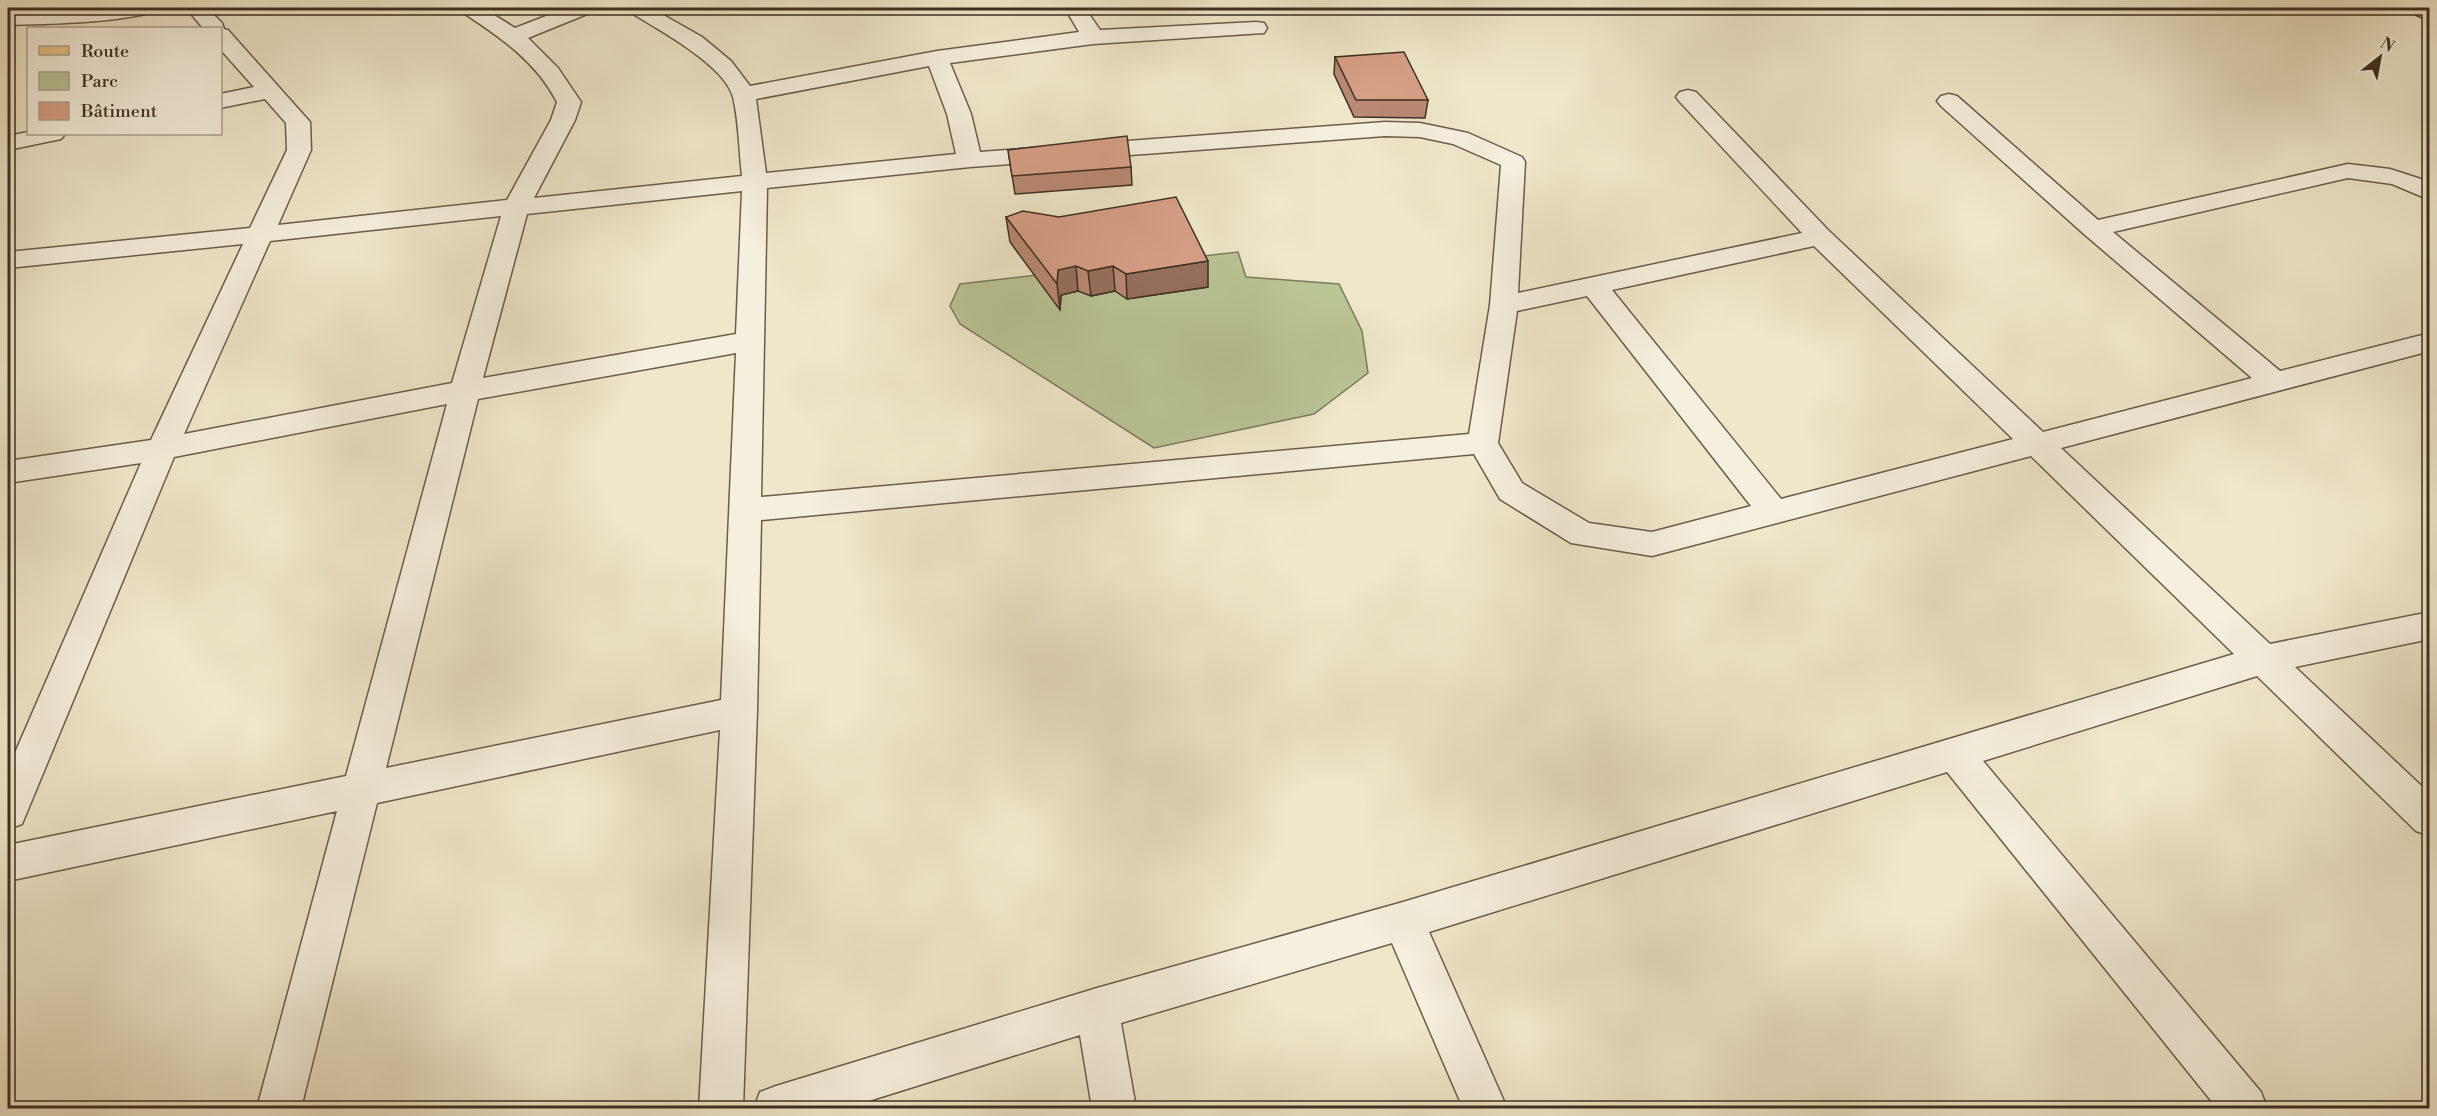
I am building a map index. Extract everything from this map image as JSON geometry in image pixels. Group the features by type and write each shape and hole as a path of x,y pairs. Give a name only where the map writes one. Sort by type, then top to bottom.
{"main road":[{"path":"2417,8 2430,15"}],"street":[{"path":"8,19 147,8"},
{"path":"196,8 213,27"},
{"path":"279,1108 465,391 516,208 563,120 569,102 561,84 515,36 469,8"},
{"path":"515,36 585,8"},
{"path":"637,8 694,42 723,66 744,94 755,180 739,711 721,1108"},
{"path":"1075,8 1093,37"},
{"path":"744,94 937,58 1093,37 1256,28"},
{"path":"8,812 162,449 299,150 298,122 222,38"},
{"path":"937,58 959,114 970,160"},
{"path":"222,101 270,91"},
{"path":"1688,97 1820,237 2430,819"},
{"path":"1949,101 2092,229 2275,382"},
{"path":"8,260 258,236 755,180 970,160 1385,129 1420,130 1460,138 1513,162 1504,305 1483,442 1510,491 1582,534 1652,544 2430,342"},
{"path":"8,143 48,135"},
{"path":"2092,229 2348,171 2383,173 2422,187 2430,193"},
{"path":"1504,305 1820,237"},
{"path":"1593,285 1774,513"},
{"path":"8,472 162,449 465,391 750,341"},
{"path":"745,510 1483,442"},
{"path":"776,1108 1097,1009 1402,921 2263,660 2430,626"},
{"path":"8,863 739,711"},
{"path":"1955,754 2245,1108"},
{"path":"1402,921 1485,1108"},
{"path":"1097,1009 1114,1108"}],"green space":[{"path":"1238,252 1246,277 1339,284 1362,331 1368,373 1314,414 1154,448 960,324 950,306 960,284"}],"building":[{"path":"1404,52 1428,100 1356,100 1335,57"},
{"path":"1127,136 1131,167 1012,176 1008,150"},
{"path":"1176,197 1208,261 1126,274 1113,266 1088,271 1076,266 1058,270 1057,284 1006,217 1023,211 1059,217"}]}
